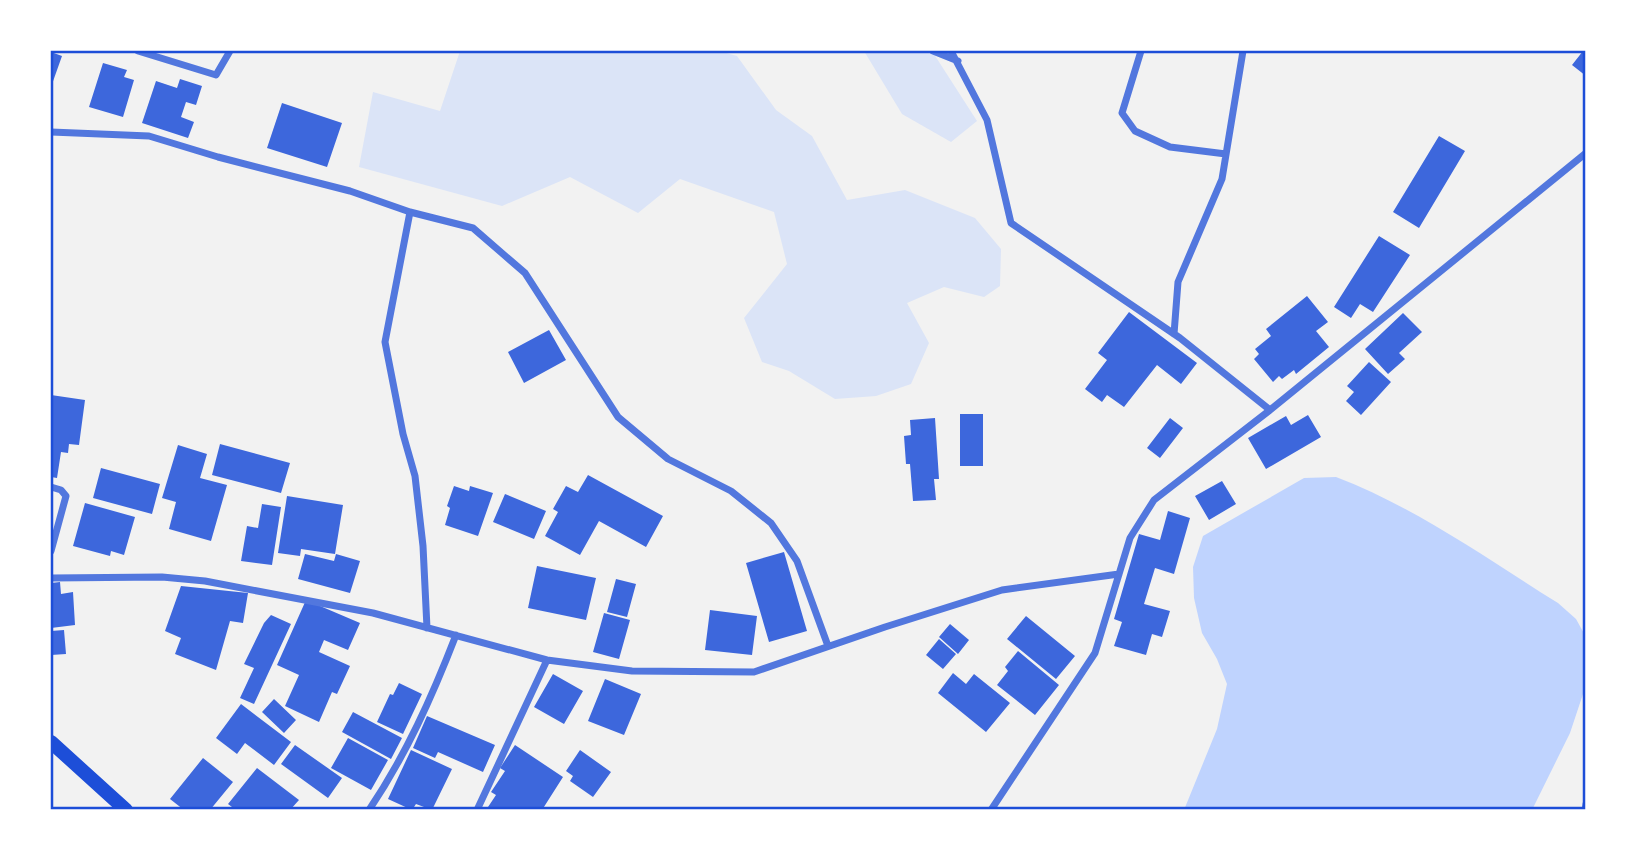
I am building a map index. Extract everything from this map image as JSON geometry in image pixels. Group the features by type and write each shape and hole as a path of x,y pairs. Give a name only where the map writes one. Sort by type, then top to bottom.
{"main road":[{"path":"51,742 126,810"}],"street":[{"path":"138,51 216,75 230,51"},
{"path":"933,51 958,61"},
{"path":"951,51 987,120 1011,223 1174,334 1270,410"},
{"path":"1141,51 1122,113 1135,131 1170,147 1226,154"},
{"path":"1174,334 1178,282 1222,179 1243,51"},
{"path":"51,132 149,136 473,228 525,273 618,417 668,459 731,491 771,523 797,561 828,646"},
{"path":"991,810 1095,653 1130,538 1154,500 1270,410 1586,153"},
{"path":"410,212 385,342 403,434 415,476 423,546 427,628"},
{"path":"51,487 61,490 66,496 51,551"},
{"path":"51,578 162,577 205,581 373,613 547,660 632,671 754,672 1002,590 1119,575"},
{"path":"369,810 396,771 435,690 456,635"},
{"path":"477,810 547,660"},
{"path":"1585,810 1586,804"}],"shaded area":[{"path":"460,51 719,51 737,56 776,110 812,136 847,200 905,190 975,218 1001,249 1000,286 984,297 944,287 907,303 929,343 911,384 876,396 835,399 789,371 762,362 744,318 787,264 774,212 680,179 638,213 570,177 502,206 359,167 373,92 440,111"},
{"path":"864,51 932,51 977,121 951,142 902,114"}],"water":[{"path":"1336,477 1394,503 1450,534 1558,603 1576,619 1586,637 1586,685 1570,733 1532,810 1184,810 1217,729 1227,684 1202,633 1194,598 1193,567 1203,536 1304,478"}],"building":[{"path":"1583,51 1586,51 1586,76 1572,65"},
{"path":"51,52 62,56 51,87"},
{"path":"103,63 127,70 124,77 134,80 123,117 89,107"},
{"path":"180,79 202,86 196,105 186,102 181,117 194,122 188,138 142,123 156,81 177,88"},
{"path":"282,103 342,123 327,167 267,148"},
{"path":"1439,136 1465,151 1419,228 1393,212"},
{"path":"1379,236 1410,255 1373,312 1360,304 1351,318 1334,307"},
{"path":"1307,296 1328,322 1316,331 1329,347 1296,374 1294,370 1282,379 1279,376 1273,382 1254,359 1259,354 1255,349 1271,336 1266,329"},
{"path":"1129,312 1197,363 1181,384 1157,365 1124,407 1107,395 1102,402 1085,389 1107,360 1098,353"},
{"path":"1403,313 1422,332 1399,353 1405,359 1388,374 1365,349"},
{"path":"549,330 566,360 524,383 508,352"},
{"path":"1369,362 1391,382 1361,415 1346,401 1354,392 1347,386"},
{"path":"51,395 85,400 79,445 69,444 68,453 61,452 57,478 51,477"},
{"path":"960,414 983,414 983,466 960,466"},
{"path":"1308,415 1321,437 1266,469 1248,438 1286,416 1291,425"},
{"path":"935,418 939,479 934,479 936,500 913,501 910,464 906,464 904,436 911,435 910,420"},
{"path":"1170,418 1183,428 1160,458 1147,448"},
{"path":"220,444 290,463 281,493 212,475"},
{"path":"178,445 207,454 200,478 227,485 211,541 169,529 176,502 162,498"},
{"path":"101,468 160,484 152,514 93,498"},
{"path":"588,475 663,516 646,547 599,521 580,555 545,536 558,512 553,509 566,486 578,492"},
{"path":"1222,481 1236,504 1209,520 1195,496"},
{"path":"454,486 469,491 470,486 493,493 478,536 445,525 450,508 447,506"},
{"path":"505,494 546,511 534,539 493,522"},
{"path":"287,496 343,505 335,554 301,549 300,556 278,553"},
{"path":"85,503 135,517 124,555 111,551 110,556 73,546"},
{"path":"262,504 281,507 272,565 241,561 247,526 258,528"},
{"path":"1168,511 1190,518 1174,574 1155,568 1144,604 1170,611 1162,637 1152,634 1146,655 1114,646 1122,622 1114,619 1139,534 1160,540"},
{"path":"784,552 807,631 769,642 746,563"},
{"path":"305,554 334,561 336,554 360,561 350,593 298,579"},
{"path":"537,566 596,578 586,620 528,608"},
{"path":"616,579 636,584 627,617 607,612"},
{"path":"60,582 61,594 73,592 75,625 51,628 51,583"},
{"path":"181,586 248,593 243,623 230,621 216,670 175,654 181,638 165,631"},
{"path":"306,600 360,623 348,650 324,640 319,652 350,666 337,694 332,692 319,722 285,706 299,675 277,665"},
{"path":"710,610 757,616 752,655 705,650"},
{"path":"604,613 630,620 619,659 593,652"},
{"path":"271,615 291,624 254,704 240,698 254,668 244,664 264,623"},
{"path":"1026,616 1075,656 1056,679 1007,639"},
{"path":"950,624 969,640 958,654 939,637"},
{"path":"64,630 66,654 51,655 51,631"},
{"path":"939,639 956,654 943,669 926,655"},
{"path":"1018,651 1059,685 1035,715 997,685 1008,671 1005,667"},
{"path":"953,673 966,684 974,674 1010,703 986,732 938,693"},
{"path":"553,674 583,691 564,724 534,707"},
{"path":"605,679 641,694 624,735 588,721"},
{"path":"399,683 422,694 403,734 377,722 390,694 393,695"},
{"path":"274,699 296,720 284,733 262,712"},
{"path":"241,704 291,742 274,765 245,743 237,754 216,738"},
{"path":"353,712 402,738 391,759 342,732"},
{"path":"427,716 495,745 483,772 438,752 435,758 413,748"},
{"path":"348,738 388,760 371,790 331,768"},
{"path":"295,745 342,778 328,798 281,764"},
{"path":"515,745 563,777 542,810 486,810 496,795 491,792 505,771 500,768"},
{"path":"411,750 452,769 432,810 416,804 412,810 388,799"},
{"path":"580,750 611,772 593,797 570,781 573,776 566,771"},
{"path":"203,758 233,782 210,810 184,810 170,799"},
{"path":"257,768 299,800 290,810 230,810 232,807 228,804"}]}
